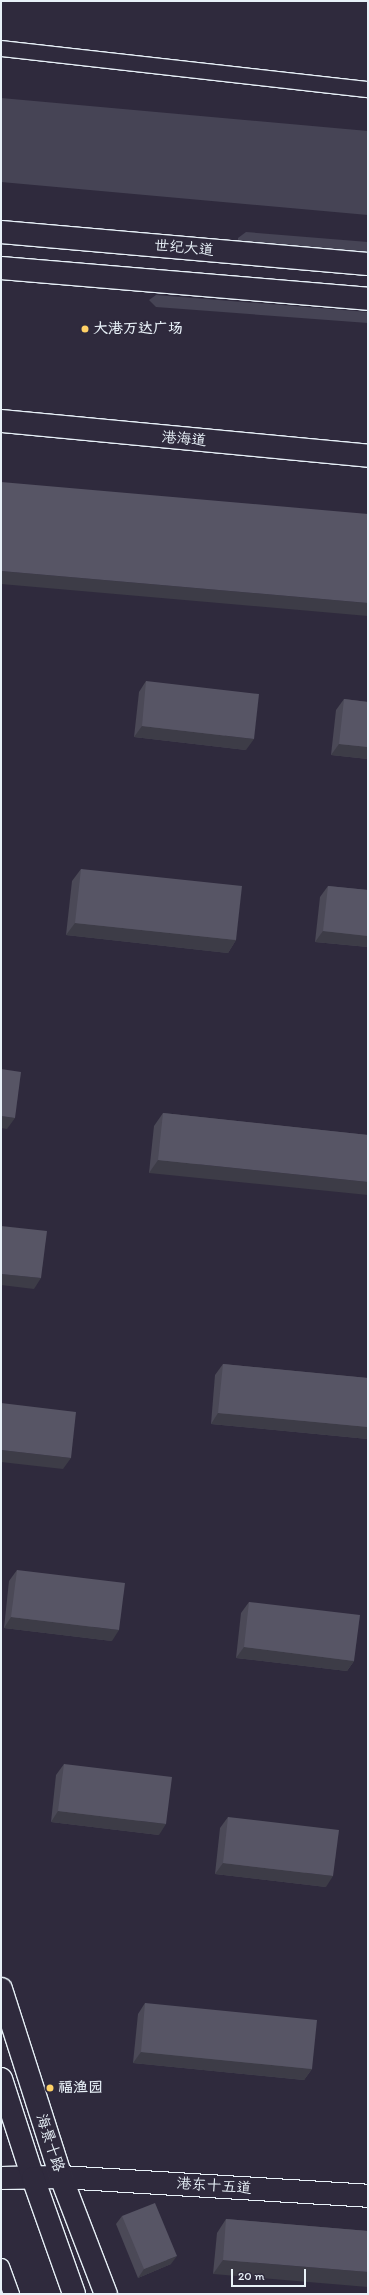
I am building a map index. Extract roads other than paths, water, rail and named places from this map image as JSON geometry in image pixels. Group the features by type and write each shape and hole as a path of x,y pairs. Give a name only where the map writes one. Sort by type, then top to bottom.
{"street":[{"name":"世纪大道","path":"1,232 368,264"},
{"path":"1,268 368,299"},
{"name":"港海道","path":"1,422 368,456"},
{"name":"海景十路","path":"1,1989 61,2177 106,2294"},
{"name":"海景十路","path":"1,2079 33,2178 74,2294"},
{"name":"港东十五道","path":"1,2178 61,2177 368,2196"}],"lane":[{"path":"1,48 368,89"},
{"path":"1,2266 10,2294"}],"place":[{"name":"大港万达广场","path":"85,329"},
{"name":"福渔园","path":"50,2088"}]}
